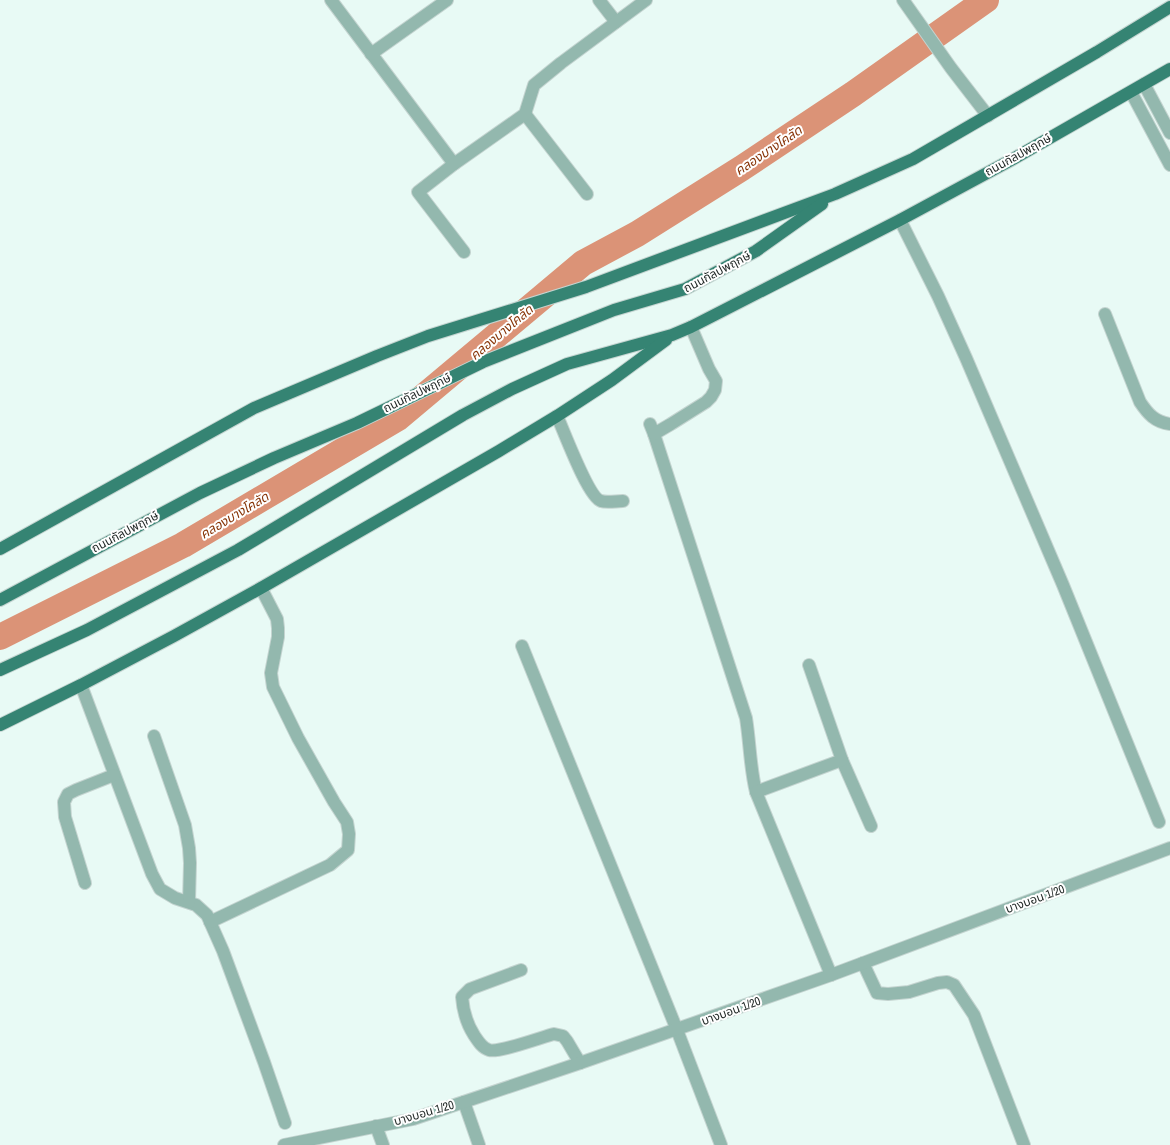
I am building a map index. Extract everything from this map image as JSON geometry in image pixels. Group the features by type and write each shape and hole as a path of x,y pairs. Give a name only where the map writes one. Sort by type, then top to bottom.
{"main road":[{"name":"ถนนกัลปพฤกษ์","path":"0,549 254,408 428,336 586,287 835,194 913,159 1097,52 1170,7"},
{"name":"ถนนกัลปพฤกษ์","path":"0,670 87,630 238,550 463,414 512,389 567,364 672,335 691,327 900,220 1013,159 1170,69"},
{"name":"ถนนกัลปพฤกษ์","path":"0,600 200,493 274,458 357,423 483,362 614,310 685,289 756,251 835,194"},
{"name":"ถนนกัลปพฤกษ์","path":"0,725 167,640 261,588 499,451 558,416 612,380 672,335"}],"street":[{"path":"331,0 454,164"},
{"path":"371,54 446,0"},
{"path":"599,0 616,22"},
{"path":"464,252 418,192 454,164 525,114 534,85 646,0"},
{"path":"905,2 951,68 988,116"},
{"path":"1144,84 1170,133"},
{"path":"1131,92 1170,165"},
{"path":"525,114 587,194"},
{"path":"900,220 938,296 966,358 1063,585 1159,822"},
{"path":"1105,314 1140,402 1153,419 1170,424"},
{"path":"691,327 716,381 715,390 712,397 706,402 671,424 652,429 746,718 752,776 756,792 831,975"},
{"path":"558,416 586,482 594,496 600,501 623,501"},
{"path":"210,922 330,865 348,850 349,834 347,822 298,738 273,688 271,673 278,637 277,619 261,588"},
{"path":"522,646 677,1030 721,1145"},
{"path":"809,665 842,760 871,826"},
{"path":"81,685 152,874 160,889 175,898 196,905 207,915 222,951 286,1123"},
{"path":"154,736 185,825 190,863 189,902"},
{"path":"756,792 842,760"},
{"path":"85,884 65,817 64,802 68,794 114,774"},
{"name":"บางบอน 1/20","path":"284,1145 412,1119 464,1102 677,1030 831,975 1170,848"},
{"path":"863,963 877,993 888,994 909,992 938,983 947,982 954,986 974,1015 1024,1145"},
{"path":"521,970 470,989 462,997 463,1007 471,1030 482,1047 490,1050 500,1050 554,1034 563,1036 580,1063"},
{"path":"464,1102 479,1145"},
{"path":"376,1126 383,1145"}],"waterway":[{"name":"คลองบางโคลัด","path":"0,637 183,545 398,418 583,263 637,234 742,168 853,94 986,0"}]}
